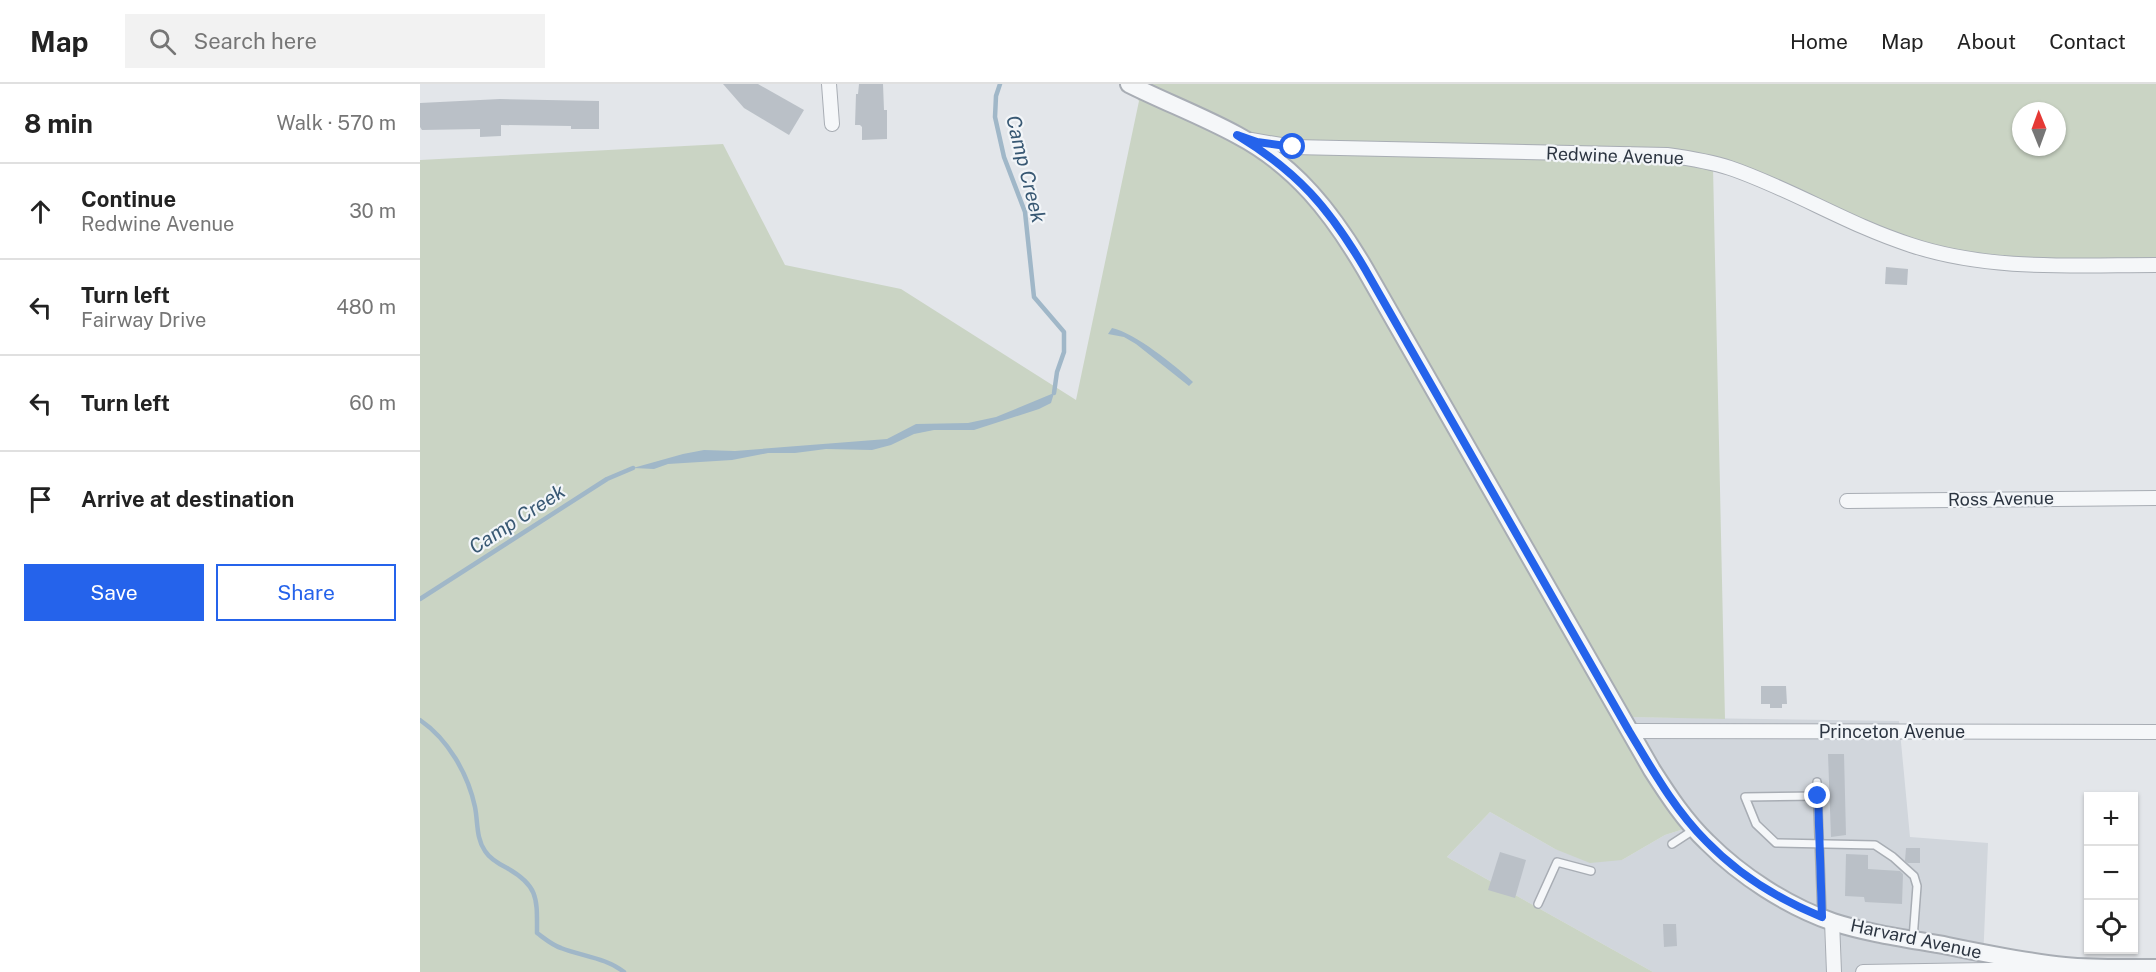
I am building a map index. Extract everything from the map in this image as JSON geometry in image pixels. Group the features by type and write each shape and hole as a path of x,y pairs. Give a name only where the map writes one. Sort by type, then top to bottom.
{"street":[{"path":"829,84 832,124"},
{"name":"Harvard Avenue","path":"1129,84 1237,135 1276,160 1303,183 1337,223 1629,731 1669,796 1695,828 1727,860 1786,900 1827,919 1862,930 2022,960 2107,968"},
{"name":"Redwine Avenue","path":"1237,135 1257,142 1293,147 1667,156 1698,160 1758,179 1884,236 1941,254 2005,263 2156,264"},
{"name":"Ross Avenue","path":"1847,501 2156,498"},
{"name":"Princeton Avenue","path":"1629,731 2156,732"},
{"path":"1827,919 1834,972"},
{"name":"Harvard Avenue","path":"1863,972 2156,968"}],"lane":[{"path":"1817,782 1819,845 1827,919"},
{"path":"1818,796 1745,797 1756,824 1776,843 1875,845 1893,857 1914,876 1917,885 1913,939"},
{"path":"1672,844 1695,828"},
{"path":"1538,904 1557,862 1587,871"}],"shaded area":[{"path":"1630,717 1899,721 1910,837 1988,843 1983,961 1932,966 1931,972 1653,972 1447,857 1490,812 1555,849 1622,860 1665,835 1690,827"}],"green space":[{"path":"1127,84 2156,84 2156,261 2006,258 1920,243 1713,167 1725,719 1630,717 1690,827 1665,835 1622,860 1590,863 1555,849 1490,812 1447,857 1653,972 420,972 420,160 723,144 785,265 901,289 1076,400 1139,101"}],"water":[{"path":"1112,328 1143,343 1193,382 1189,386 1136,344 1124,337 1108,334"},
{"path":"1054,393 1051,403 1039,409 974,430 934,430 914,434 891,445 872,450 826,449 795,453 768,453 732,460 668,464 654,469 633,468 704,450 735,451 887,439 916,424 968,423 996,417"}],"building":[{"path":"723,84 758,84 804,110 789,135 744,108"},
{"path":"859,84 883,84 884,110 887,110 887,139 862,140 862,127 855,125 856,94 858,94"},
{"path":"500,99 599,101 599,129 571,129 571,126 501,125 501,136 480,137 480,129 422,130 420,127 420,103"},
{"path":"1886,267 1908,269 1907,285 1885,284"},
{"path":"1761,686 1786,686 1787,704 1782,704 1782,708 1770,708 1770,704 1761,704"},
{"path":"1828,754 1844,754 1846,835 1831,837"},
{"path":"1906,848 1920,848 1920,863 1905,861"},
{"path":"1500,852 1526,860 1515,898 1488,890"},
{"path":"1846,854 1868,855 1868,869 1900,871 1903,874 1902,904 1865,902 1864,897 1845,896"},
{"path":"1663,924 1676,924 1677,946 1664,947"}],"waterway":[{"name":"Camp Creek","path":"1000,84 996,96 995,117 1004,157 1025,212 1034,297 1064,332 1064,352 1057,372 1054,393"},
{"name":"Camp Creek","path":"420,599 607,479 633,468"},
{"path":"420,720 448,747 462,770 472,795 479,835 485,851 531,888 536,902 537,933 558,947 602,960 624,972"}],"route":[{"path":"1293,147 1257,142 1237,135 1261,149 1303,183 1337,223 1351,244 1629,731 1669,796 1706,842 1727,860 1777,895 1822,917 1818,796"}]}
